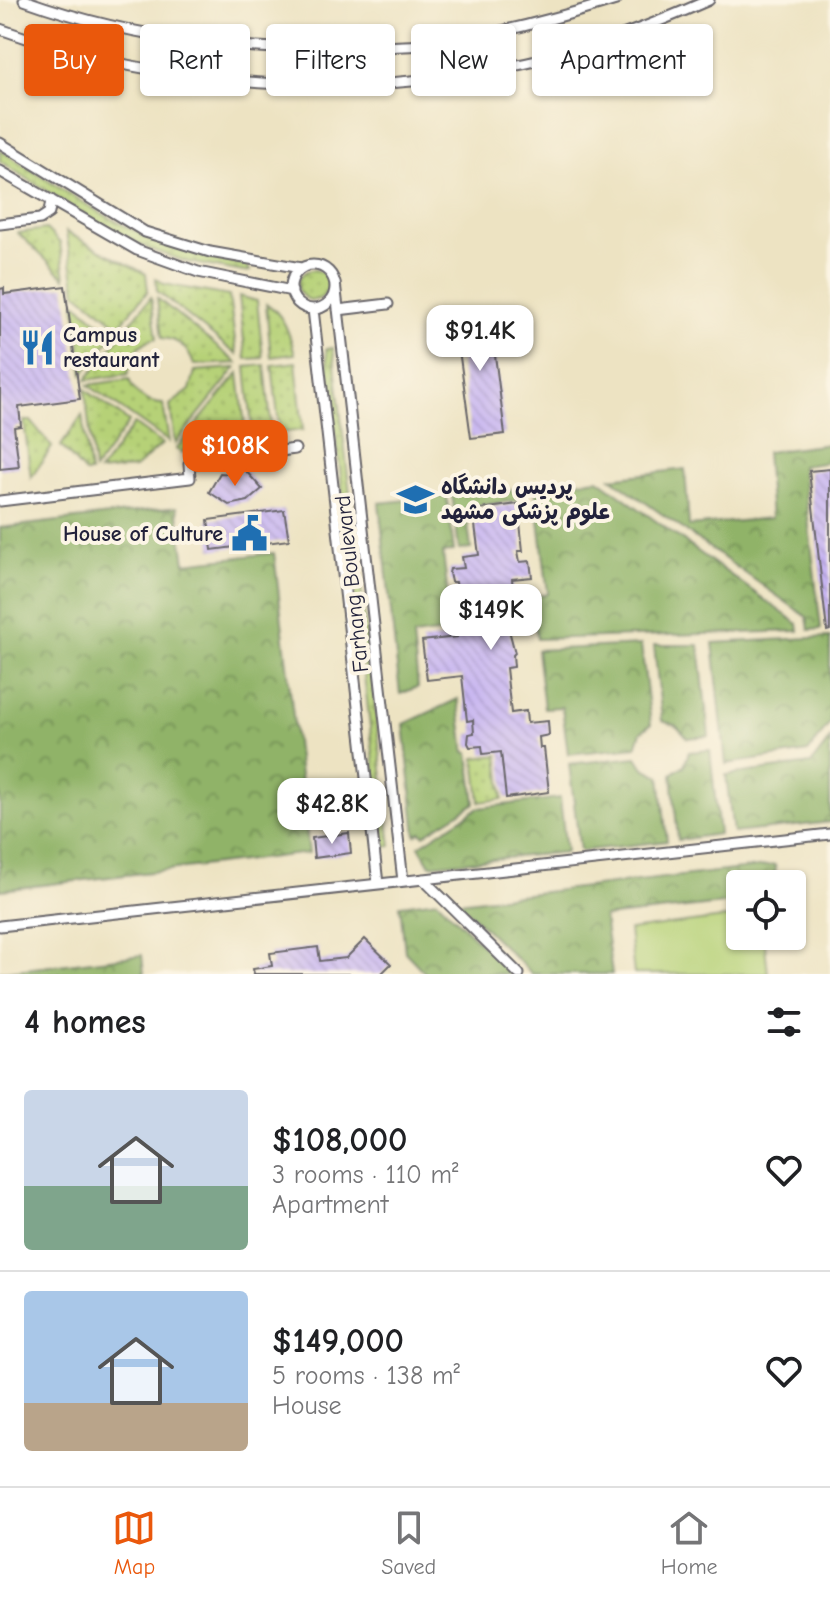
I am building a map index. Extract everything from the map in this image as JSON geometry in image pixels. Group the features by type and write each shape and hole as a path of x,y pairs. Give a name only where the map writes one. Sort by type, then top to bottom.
{"lane":[{"path":"24,0 145,33 237,46 330,51 436,44 541,24 616,0"},
{"path":"0,29 43,44 139,68 234,81 330,86 441,78 550,58 643,29 709,0"},
{"path":"0,143 145,232 210,252 301,268"},
{"path":"0,171 116,240 160,260 198,272 292,291"},
{"path":"49,213 51,200"},
{"path":"0,224 40,219 65,209"},
{"path":"308,265 325,268 335,282 332,299 326,305 313,309 301,306 292,291 294,275 308,265"},
{"name":"Farhang Boulevard","path":"335,282 403,881"},
{"path":"338,310 388,304"},
{"name":"Farhang Boulevard","path":"313,309 378,884"},
{"path":"0,501 190,478 189,464 295,449"},
{"path":"0,926 830,834"},
{"path":"423,879 519,974"}],"green space":[{"path":"0,150 117,222 178,249 247,265 250,271 188,262 149,249 89,218 0,161"},
{"path":"46,229 60,243 65,278 18,233"},
{"path":"66,232 146,274 148,291 119,326 76,292"},
{"path":"313,270 324,274 328,285 324,296 313,300 302,296 298,285 302,274"},
{"path":"156,278 164,284 229,296 237,355 157,291"},
{"path":"239,296 257,301 263,358 246,359"},
{"path":"151,297 157,338 136,350 128,374 86,380"},
{"path":"157,298 237,363 194,365 182,346 162,338"},
{"path":"75,302 113,335 83,375"},
{"path":"266,304 282,319 295,354 271,357"},
{"path":"333,348 391,846 384,847 326,349"},
{"path":"296,362 303,430 280,433 272,365"},
{"path":"265,365 272,434 253,436 246,367"},
{"path":"236,368 175,444 170,405 190,390 195,371"},
{"path":"239,373 246,437 188,446 182,453 176,449"},
{"path":"129,379 142,397 163,404 169,442 88,385"},
{"path":"85,389 129,422 94,470"},
{"path":"82,415 90,473 85,473 61,446"},
{"path":"24,421 31,421 52,447 31,478"},
{"path":"134,424 162,444 135,468 99,472"},
{"path":"830,444 830,462 802,466 821,629 809,630 807,617 611,478 685,469 689,526 771,518 766,452"},
{"path":"598,479 798,624 799,631 537,639 531,597 548,594 535,486"},
{"path":"520,489 522,500 466,507 471,549 459,550 452,495"},
{"path":"447,496 454,551 443,553 452,631 413,636 418,687 400,694 379,503"},
{"path":"177,507 185,563 274,553 309,853 0,890 0,528"},
{"path":"830,637 830,723 808,752 726,764 713,643"},
{"path":"641,645 651,724 641,732 636,747 568,754 562,707 544,708 537,650"},
{"path":"654,645 699,645 709,736 688,738 675,725 662,721"},
{"path":"458,699 475,803 424,835 421,832 416,835 404,724"},
{"path":"830,739 830,822 733,833 726,775 811,764"},
{"path":"710,750 719,834 678,840 672,774 684,765 689,752"},
{"path":"498,755 503,799 480,802 475,758"},
{"path":"637,757 644,768 660,776 667,841 580,851 569,764"},
{"path":"560,798 566,852 430,865 419,846 478,808"},
{"path":"775,865 776,870 732,870"},
{"path":"726,871 726,904 604,917 612,974 532,974 458,902"},
{"path":"437,900 511,974 426,974 405,952 400,905"},
{"path":"726,918 726,950 765,950 768,974 634,974 629,930"},
{"path":"142,955 144,974 0,974 0,972"}],"building":[{"name":"Campus restaurant","path":"65,286 80,399 19,407 21,426 14,427 19,467 0,469 0,289 4,288 4,294"},
{"path":"489,308 505,434 471,438 454,313"},
{"path":"830,469 830,630 827,631 809,471"},
{"path":"245,470 262,489 248,501 229,505 209,492 220,473 232,474"},
{"path":"518,504 523,551 518,551 520,562 530,561 532,577 512,579 513,589 497,591 502,631 509,630 515,653 514,667 506,668 511,713 526,711 527,723 548,721 549,735 539,737 540,748 544,748 549,792 506,798 501,752 483,754 482,746 470,747 468,743 469,734 474,733 473,720 467,721 462,676 427,680 422,641 457,637 452,593 457,593 456,582 451,582 449,573 450,569 464,568 462,557 479,555 473,510"},
{"name":"House of Culture","path":"284,510 289,540 212,550 208,520"},
{"path":"349,833 351,853 314,858 312,838"},
{"path":"365,939 391,964 381,974 254,974 253,969 272,966 270,953 318,947 320,961 346,958"}],"place":[{"name":"Campus restaurant","path":"37,347"},
{"name":"پردیس دانشگاه علوم پزشکی مشهد","path":"415,499"},
{"name":"House of Culture","path":"249,533"}]}
